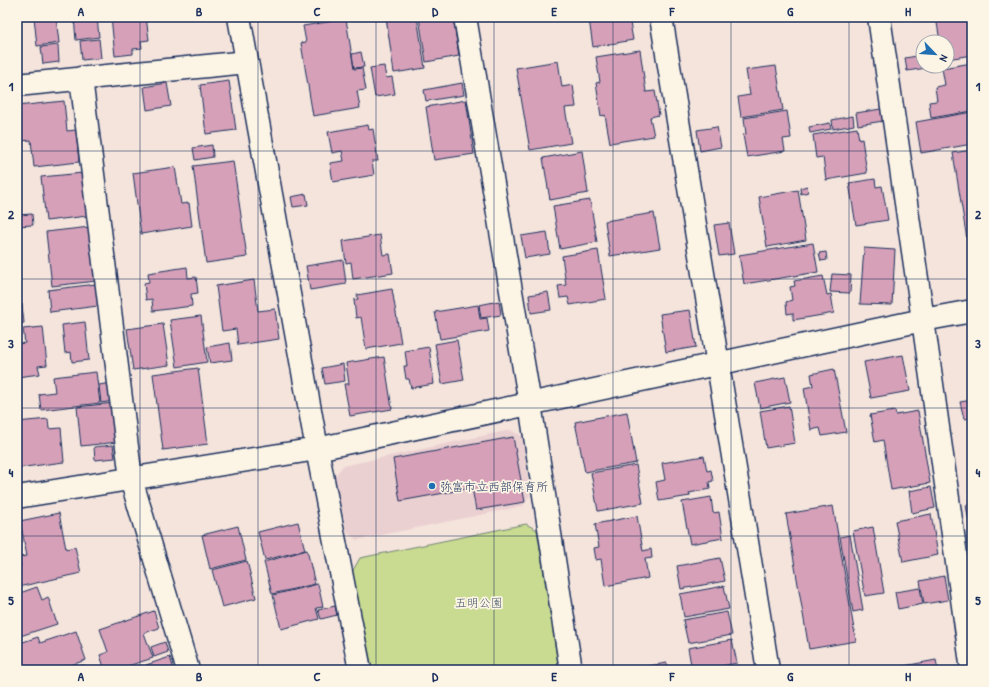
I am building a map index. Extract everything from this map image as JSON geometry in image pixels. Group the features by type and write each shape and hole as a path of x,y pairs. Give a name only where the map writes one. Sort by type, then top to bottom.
{"street":[{"path":"239,17 317,449 360,670"},
{"path":"465,17 530,404 570,670"},
{"path":"661,17 768,670"},
{"path":"879,17 972,670"},
{"path":"17,84 247,62"},
{"path":"81,78 131,479 188,670"},
{"path":"17,497 317,449 923,320 972,311"}],"shaded area":[{"name":"弥富市立西部保育所","path":"510,430 522,436 530,495 523,506 357,540 347,532 334,477 343,466"}],"green space":[{"name":"五明公園","path":"526,524 537,530 559,670 372,670 352,572 360,558"}],"building":[{"path":"34,17 56,17 59,43 37,46"},
{"path":"74,17 97,17 99,37 76,40"},
{"path":"111,17 146,17 149,40 141,41 142,48 133,49 133,54 115,56"},
{"path":"386,17 417,17 425,68 394,73"},
{"path":"419,17 453,17 459,56 426,62"},
{"path":"603,17 629,17 633,40 593,47 589,19"},
{"path":"936,17 970,17 972,29 972,55 955,58 955,34 939,34"},
{"path":"346,19 354,69 362,68 366,90 357,91 360,108 313,116 301,43 306,42 303,26"},
{"path":"99,39 101,58 82,60 80,41"},
{"path":"58,45 59,62 43,64 41,47"},
{"path":"640,50 646,92 655,91 659,115 650,117 654,136 610,143 605,115 601,116 596,83 600,82 596,57"},
{"path":"361,52 364,67 354,68 352,54"},
{"path":"915,56 915,70 907,71 905,58"},
{"path":"558,61 562,87 573,85 576,107 565,108 571,143 530,150 516,68"},
{"path":"972,63 972,111 931,118 929,102 937,101 935,87 945,85 943,74 955,74 955,66"},
{"path":"384,66 386,78 392,77 395,94 375,97 370,68"},
{"path":"776,66 783,110 741,117 738,97 750,95 746,70"},
{"path":"229,81 236,130 206,134 200,85"},
{"path":"167,83 171,106 147,110 144,87"},
{"path":"462,83 464,95 426,101 424,90"},
{"path":"466,100 474,154 434,160 426,107"},
{"path":"64,101 67,131 76,130 79,162 34,167 31,140 20,141 17,106"},
{"path":"881,109 883,121 858,125 856,113"},
{"path":"787,111 791,138 783,139 785,151 747,157 743,135 746,134 744,118"},
{"path":"972,112 972,144 921,153 916,122"},
{"path":"853,116 854,125 833,129 832,120"},
{"path":"830,123 831,129 810,133 809,127"},
{"path":"368,125 369,130 373,129 378,161 372,161 374,175 333,182 330,163 344,161 342,151 332,153 328,132"},
{"path":"717,127 721,147 700,151 697,130"},
{"path":"857,128 859,140 862,139 867,173 826,180 823,157 816,158 813,135"},
{"path":"212,145 213,157 195,160 193,148"},
{"path":"972,150 972,251 969,252 953,153"},
{"path":"582,151 588,193 550,200 543,158"},
{"path":"233,161 247,257 206,263 193,166"},
{"path":"175,167 181,204 189,203 192,226 141,234 133,173"},
{"path":"83,173 87,216 46,221 41,177"},
{"path":"875,179 876,187 882,186 888,220 856,225 849,183"},
{"path":"807,186 808,192 801,194 800,188"},
{"path":"798,190 806,240 767,247 759,197"},
{"path":"306,194 308,205 293,207 291,197"},
{"path":"590,200 597,242 560,249 553,206"},
{"path":"654,213 660,248 610,256 605,221"},
{"path":"32,214 33,225 17,226 17,215"},
{"path":"729,223 734,254 719,256 714,225"},
{"path":"90,227 96,281 52,286 46,232"},
{"path":"547,232 550,254 525,258 521,236"},
{"path":"380,235 383,255 390,254 393,273 353,279 351,262 346,263 343,241"},
{"path":"813,243 818,272 744,284 739,255"},
{"path":"864,248 895,250 892,305 860,304"},
{"path":"598,250 606,299 570,305 568,297 560,298 558,286 566,285 562,256"},
{"path":"826,252 827,260 821,261 819,253"},
{"path":"343,260 346,284 310,290 306,266"},
{"path":"187,267 188,278 196,277 198,293 191,294 192,306 153,311 152,299 146,300 144,283 149,282 148,273"},
{"path":"832,274 851,275 850,293 830,292"},
{"path":"823,276 827,295 831,294 834,313 793,320 793,313 787,314 786,302 792,300 790,287 795,286 794,281"},
{"path":"254,280 258,311 275,309 279,339 238,345 236,329 222,331 216,286"},
{"path":"96,284 98,306 50,312 48,290"},
{"path":"392,289 401,343 366,349 361,317 356,318 354,300 358,299 357,295"},
{"path":"548,292 551,310 531,313 529,295"},
{"path":"499,301 501,315 481,318 479,305"},
{"path":"22,304 24,323 17,324 17,305"},
{"path":"478,305 480,319 487,318 489,331 440,339 435,312"},
{"path":"690,310 696,347 666,352 660,314"},
{"path":"201,316 207,362 177,367 170,320"},
{"path":"85,322 89,360 72,362 71,352 65,353 62,325"},
{"path":"163,324 169,365 133,370 127,329"},
{"path":"43,327 47,365 38,366 40,374 17,377 17,344 25,343 23,329"},
{"path":"457,340 464,380 442,384 435,344"},
{"path":"230,343 232,360 210,363 207,347"},
{"path":"429,347 434,384 411,388 409,379 406,379 404,366 407,366 405,351"},
{"path":"903,355 910,391 871,398 864,362"},
{"path":"384,357 392,409 350,416 344,384 349,384 346,363"},
{"path":"343,364 345,381 325,384 322,368"},
{"path":"198,368 208,444 163,450 153,374"},
{"path":"834,369 846,432 822,436 820,428 811,430 804,388 813,386 811,374"},
{"path":"96,372 100,403 41,410 39,394 55,392 53,377"},
{"path":"785,377 790,402 760,408 755,383"},
{"path":"111,383 113,401 101,403 99,385"},
{"path":"972,400 972,418 964,419 960,402"},
{"path":"114,403 118,442 81,446 77,407"},
{"path":"789,406 795,443 766,448 760,411"},
{"path":"895,411 896,415 918,411 930,483 891,490 883,440 875,442 870,415"},
{"path":"627,412 636,463 585,472 575,422"},
{"path":"48,419 49,429 61,428 64,462 17,468 17,422"},
{"path":"513,437 525,502 476,510 472,488 400,501 393,459"},
{"path":"113,445 115,458 95,460 94,447"},
{"path":"704,456 707,471 711,470 713,481 709,482 710,489 689,493 690,496 659,501 656,482 665,480 662,463"},
{"path":"636,465 643,503 598,511 591,473"},
{"path":"931,487 935,508 912,513 909,491"},
{"path":"711,497 713,513 719,512 723,538 690,544 682,502"},
{"path":"972,504 972,528 970,529 966,505"},
{"path":"833,506 856,641 809,649 786,514"},
{"path":"59,513 66,549 75,547 81,573 18,587 17,567 21,566 19,557 27,556 20,521"},
{"path":"931,514 938,555 903,562 895,521"},
{"path":"637,516 643,551 651,549 652,558 645,559 648,578 605,586 601,559 596,560 594,548 599,547 595,524"},
{"path":"298,522 305,550 265,560 258,532"},
{"path":"238,526 246,560 210,569 202,535"},
{"path":"873,527 884,593 865,596 853,531"},
{"path":"850,535 863,610 853,612 840,537"},
{"path":"307,550 315,584 272,594 264,562"},
{"path":"720,558 725,581 681,589 677,566"},
{"path":"247,561 256,598 222,607 212,570"},
{"path":"944,576 948,600 924,604 920,581"},
{"path":"318,584 323,607 316,608 319,619 281,629 273,595"},
{"path":"724,586 729,609 684,617 680,594"},
{"path":"37,587 42,600 48,597 57,624 17,637 17,623 19,622 17,615 17,594"},
{"path":"920,588 923,604 898,609 895,592"},
{"path":"335,606 337,615 321,619 318,610"},
{"path":"154,611 159,628 144,633 153,658 115,670 105,670 100,655 108,652 100,629"},
{"path":"727,612 732,635 688,643 683,620"},
{"path":"76,631 86,660 56,670 17,670 23,667 17,644 38,637 40,643"},
{"path":"732,640 737,663 692,670 688,648"},
{"path":"165,642 168,652 154,657 151,647"},
{"path":"170,657 174,670 148,670 146,665"},
{"path":"936,660 938,670 904,670 904,666"},
{"path":"667,663 668,670 630,670 630,669"},
{"path":"84,665 85,670 68,670"},
{"path":"319,666 320,670 304,670"}],"place":[{"name":"弥富市立西部保育所","path":"432,486"}]}
